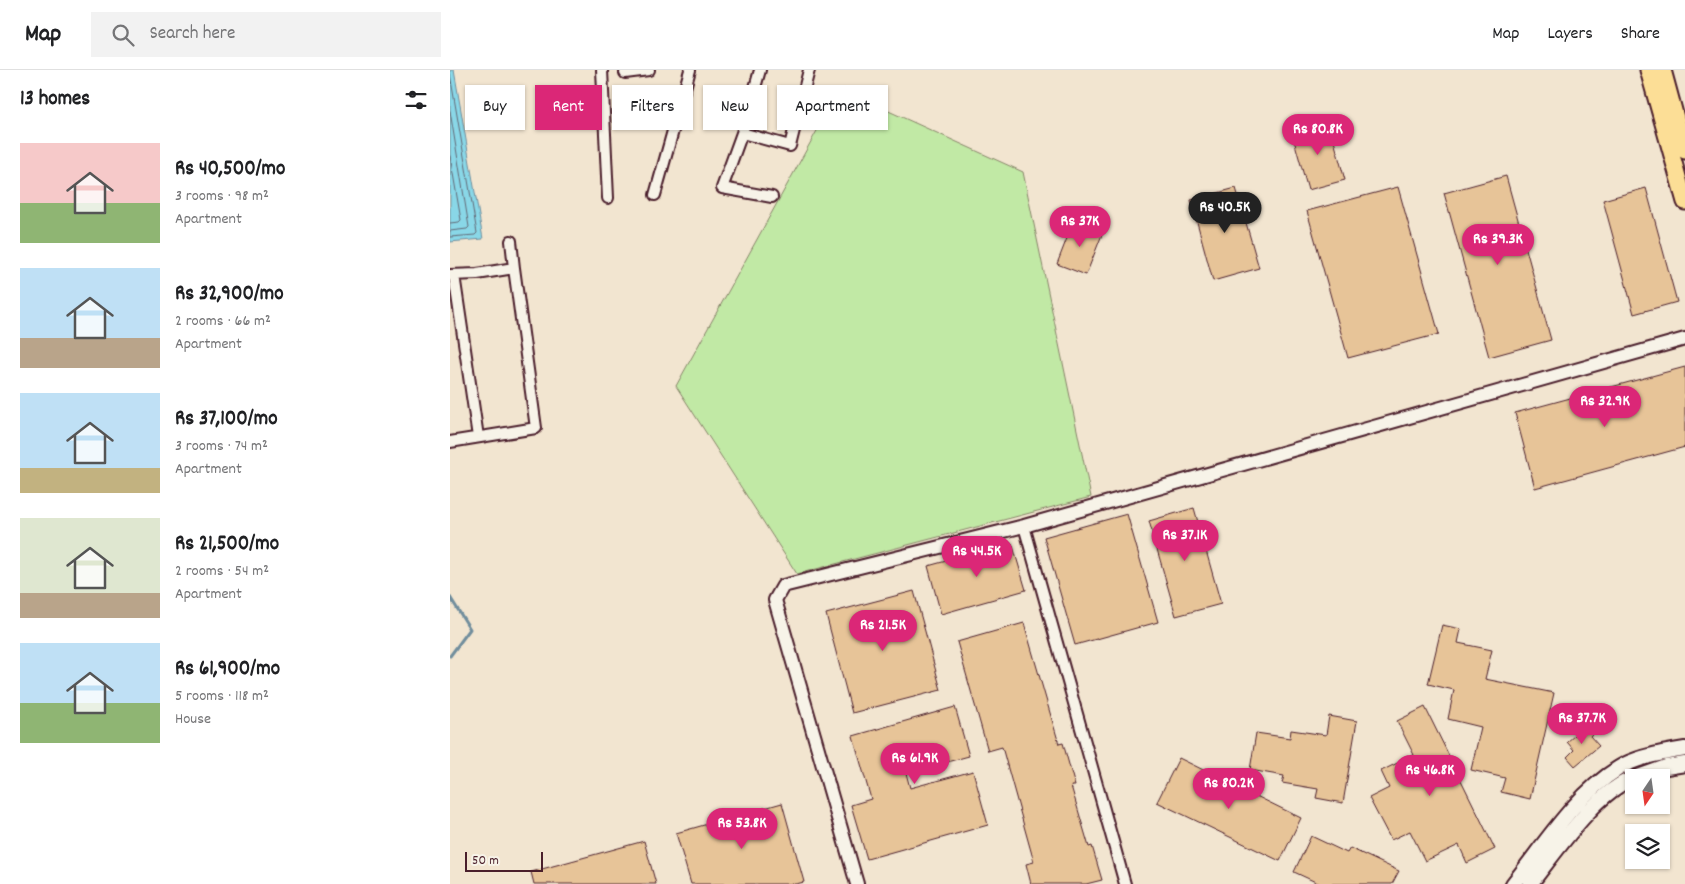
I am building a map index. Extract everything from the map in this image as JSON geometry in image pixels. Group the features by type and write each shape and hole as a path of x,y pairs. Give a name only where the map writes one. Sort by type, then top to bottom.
{"main road":[{"path":"1648,70 1685,202"},
{"path":"1663,70 1685,151"},
{"path":"1513,884 1574,806 1596,785 1620,767 1660,753 1685,749"},
{"path":"1660,769 1685,764"},
{"path":"1530,884 1584,816 1605,796 1625,784"},
{"path":"1574,806 1584,816"}],"street":[{"path":"602,70 608,198"},
{"path":"625,73 649,70"},
{"path":"655,195 690,70"},
{"path":"760,70 742,133 722,188 772,197"},
{"path":"742,133 790,146 809,70"},
{"path":"450,442 536,428 511,241"},
{"path":"478,437 452,275 477,274 514,268"},
{"path":"858,884 775,600 783,586 1024,526 1685,339"},
{"path":"1024,526 1125,884"}],"green space":[{"path":"888,111 1023,172 1091,497 797,574 676,386 817,130 888,130"}],"water":[{"path":"450,70 454,70 483,239 450,242"}],"building":[{"path":"1329,123 1345,180 1308,190 1292,133"},
{"path":"1506,176 1551,340 1489,357 1444,193"},
{"path":"1398,187 1439,334 1348,358 1307,211"},
{"path":"1236,188 1259,268 1213,281 1191,200"},
{"path":"1646,188 1677,302 1634,314 1603,200"},
{"path":"1074,220 1103,232 1086,275 1057,264"},
{"path":"1685,367 1685,447 1535,488 1515,413"},
{"path":"1194,508 1221,604 1176,616 1149,521"},
{"path":"1127,514 1158,622 1075,645 1044,537"},
{"path":"1012,543 1026,590 941,614 928,566"},
{"path":"914,591 941,690 852,713 826,614"},
{"path":"1024,623 1059,744 1063,743 1075,786 1071,786 1089,847 1092,846 1102,880 1086,884 1031,884 1026,864 1034,862 1002,747 988,751 957,642"},
{"path":"1442,625 1461,629 1458,643 1492,650 1485,679 1554,693 1530,799 1501,792 1505,778 1471,770 1481,727 1448,719 1454,690 1428,684"},
{"path":"955,707 969,756 906,773 910,788 973,771 988,825 867,859 851,805 871,799 853,736"},
{"path":"1425,707 1495,849 1467,863 1459,845 1425,861 1410,831 1391,840 1369,798 1389,788 1381,771 1414,755 1397,721"},
{"path":"1329,716 1357,721 1343,803 1316,798 1318,789 1282,783 1284,776 1250,770 1256,733 1290,738 1291,730 1326,735"},
{"path":"1589,723 1596,731 1590,736 1599,746 1575,766 1567,757 1574,750 1567,742"},
{"path":"1179,758 1301,818 1280,861 1157,802"},
{"path":"782,803 804,882 796,884 691,884 676,833"},
{"path":"1311,836 1347,853 1350,848 1399,871 1392,884 1320,884 1294,872"},
{"path":"644,841 656,884 534,884 531,872"}],"waterway":[{"path":"450,597 470,629 450,656"}]}
